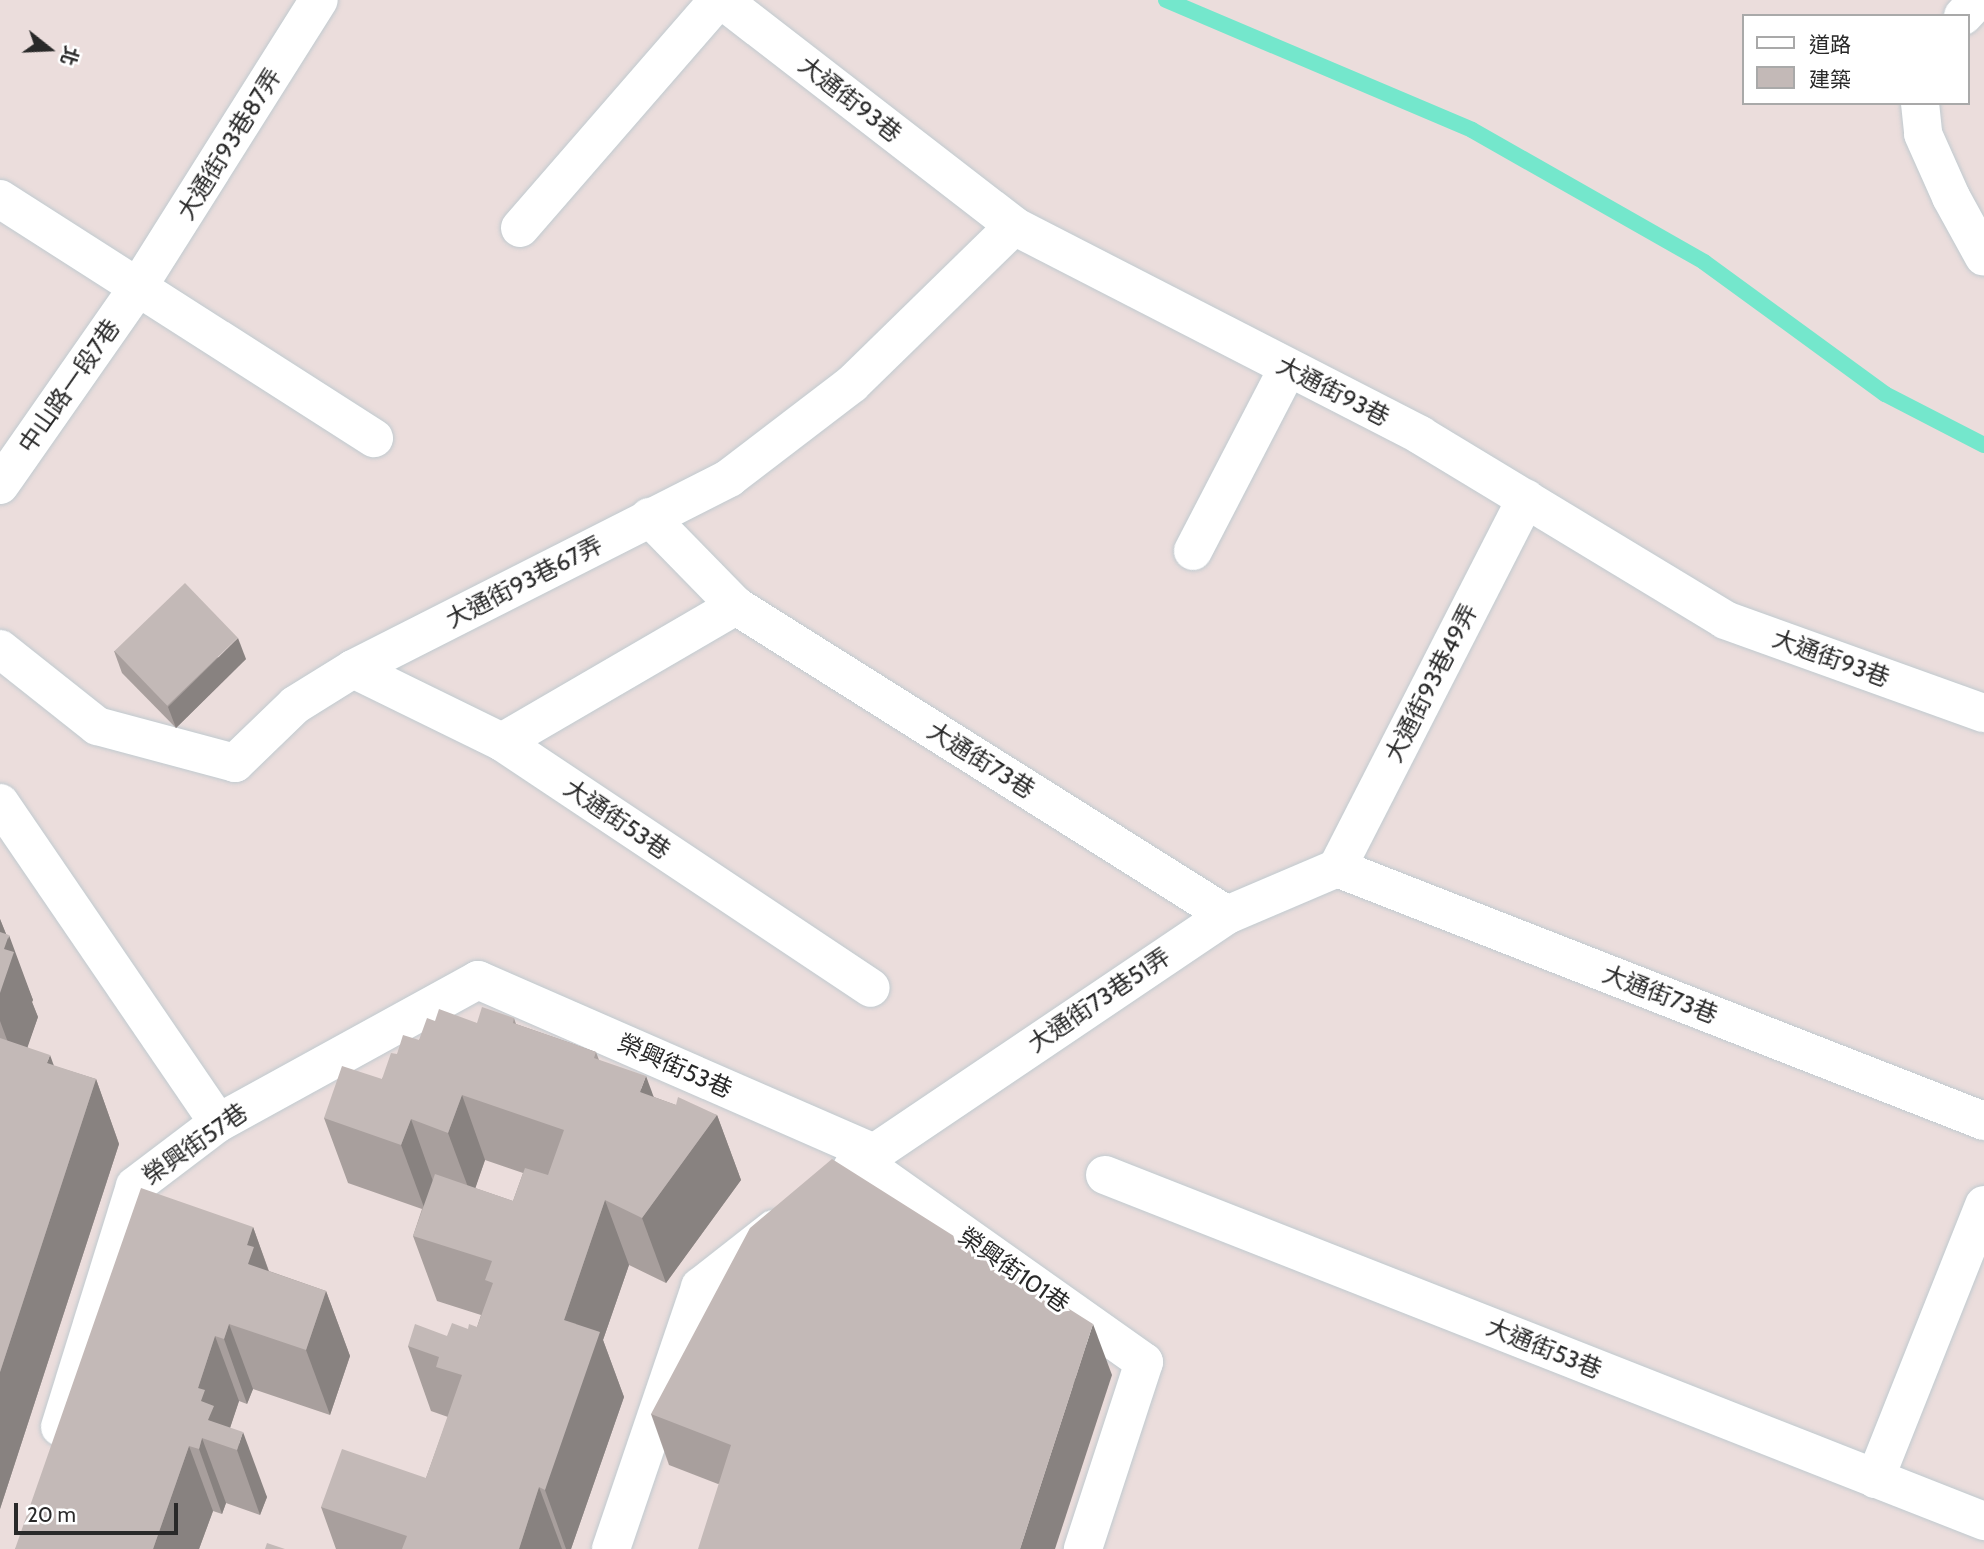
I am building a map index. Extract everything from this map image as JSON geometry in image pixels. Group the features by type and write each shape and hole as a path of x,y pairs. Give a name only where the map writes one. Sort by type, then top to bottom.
{"street":[{"name":"大通街93巷87弄","path":"138,287 319,0"},
{"path":"520,228 720,0"},
{"name":"大通街93巷","path":"720,0 1014,226 1420,435 1725,620 1984,713"},
{"path":"1966,14 1978,0"},
{"path":"1920,105 1923,134 1951,197 1984,257"},
{"path":"0,200 374,438"},
{"name":"大通街93巷67弄","path":"0,649 97,726 235,764 295,705 353,669 729,478 852,384 1014,226"},
{"name":"中山路一段7巷","path":"0,485 138,287"},
{"path":"1193,551 1288,368"},
{"name":"大通街93巷49弄","path":"1337,867 1526,499"},
{"name":"大通街73巷","path":"649,517 736,606 1227,915"},
{"path":"502,742 736,606"},
{"name":"大通街53巷","path":"353,669 502,742 871,988"},
{"path":"0,803 218,1123"},
{"name":"大通街73巷","path":"1337,867 1984,1121"},
{"name":"大通街73巷51弄","path":"611,1549 700,1287 865,1157 1227,915 1337,867"},
{"name":"榮興街57巷","path":"50,1458 135,1186 218,1123 478,980"},
{"name":"榮興街53巷","path":"478,980 865,1157"},
{"name":"榮興街101巷","path":"865,1157 1144,1363 1083,1549"},
{"name":"大通街53巷","path":"1105,1175 1984,1521"},
{"path":"1875,1479 1984,1205"}],"building":[{"path":"185,583 238,638 167,706 115,651"},
{"path":"0,932 9,935 4,949 14,952 0,993"},
{"path":"482,1007 514,1018 513,1023 596,1052 594,1058 646,1076 640,1092 676,1105 678,1097 717,1115 642,1218 605,1200 564,1320 600,1332 545,1490 539,1487 519,1549 402,1549 407,1536 321,1507 342,1449 426,1478 462,1375 436,1367 439,1357 408,1346 415,1324 447,1336 452,1323 468,1329 469,1324 477,1327 493,1283 485,1280 492,1261 413,1236 435,1174 513,1201 525,1168 548,1175 564,1130 462,1095 448,1133 411,1119 401,1145 324,1118 342,1066 382,1079 391,1053 397,1054 403,1035 419,1040 427,1018 435,1021 439,1009 477,1023"},
{"path":"0,1038 50,1055 47,1063 96,1079 0,1372"},
{"path":"832,1159 1093,1324 1020,1549 698,1549 731,1445 651,1414 750,1228"},
{"path":"141,1188 253,1227 247,1245 254,1247 248,1264 326,1291 306,1350 229,1324 224,1339 215,1336 198,1388 205,1390 201,1401 214,1406 208,1420 243,1432 237,1450 202,1438 199,1449 189,1446 153,1549 15,1549"},
{"path":"267,1543 285,1549 265,1549"}],"waterway":[{"path":"1166,0 1472,130 1704,262 1885,394 1984,445"}]}
